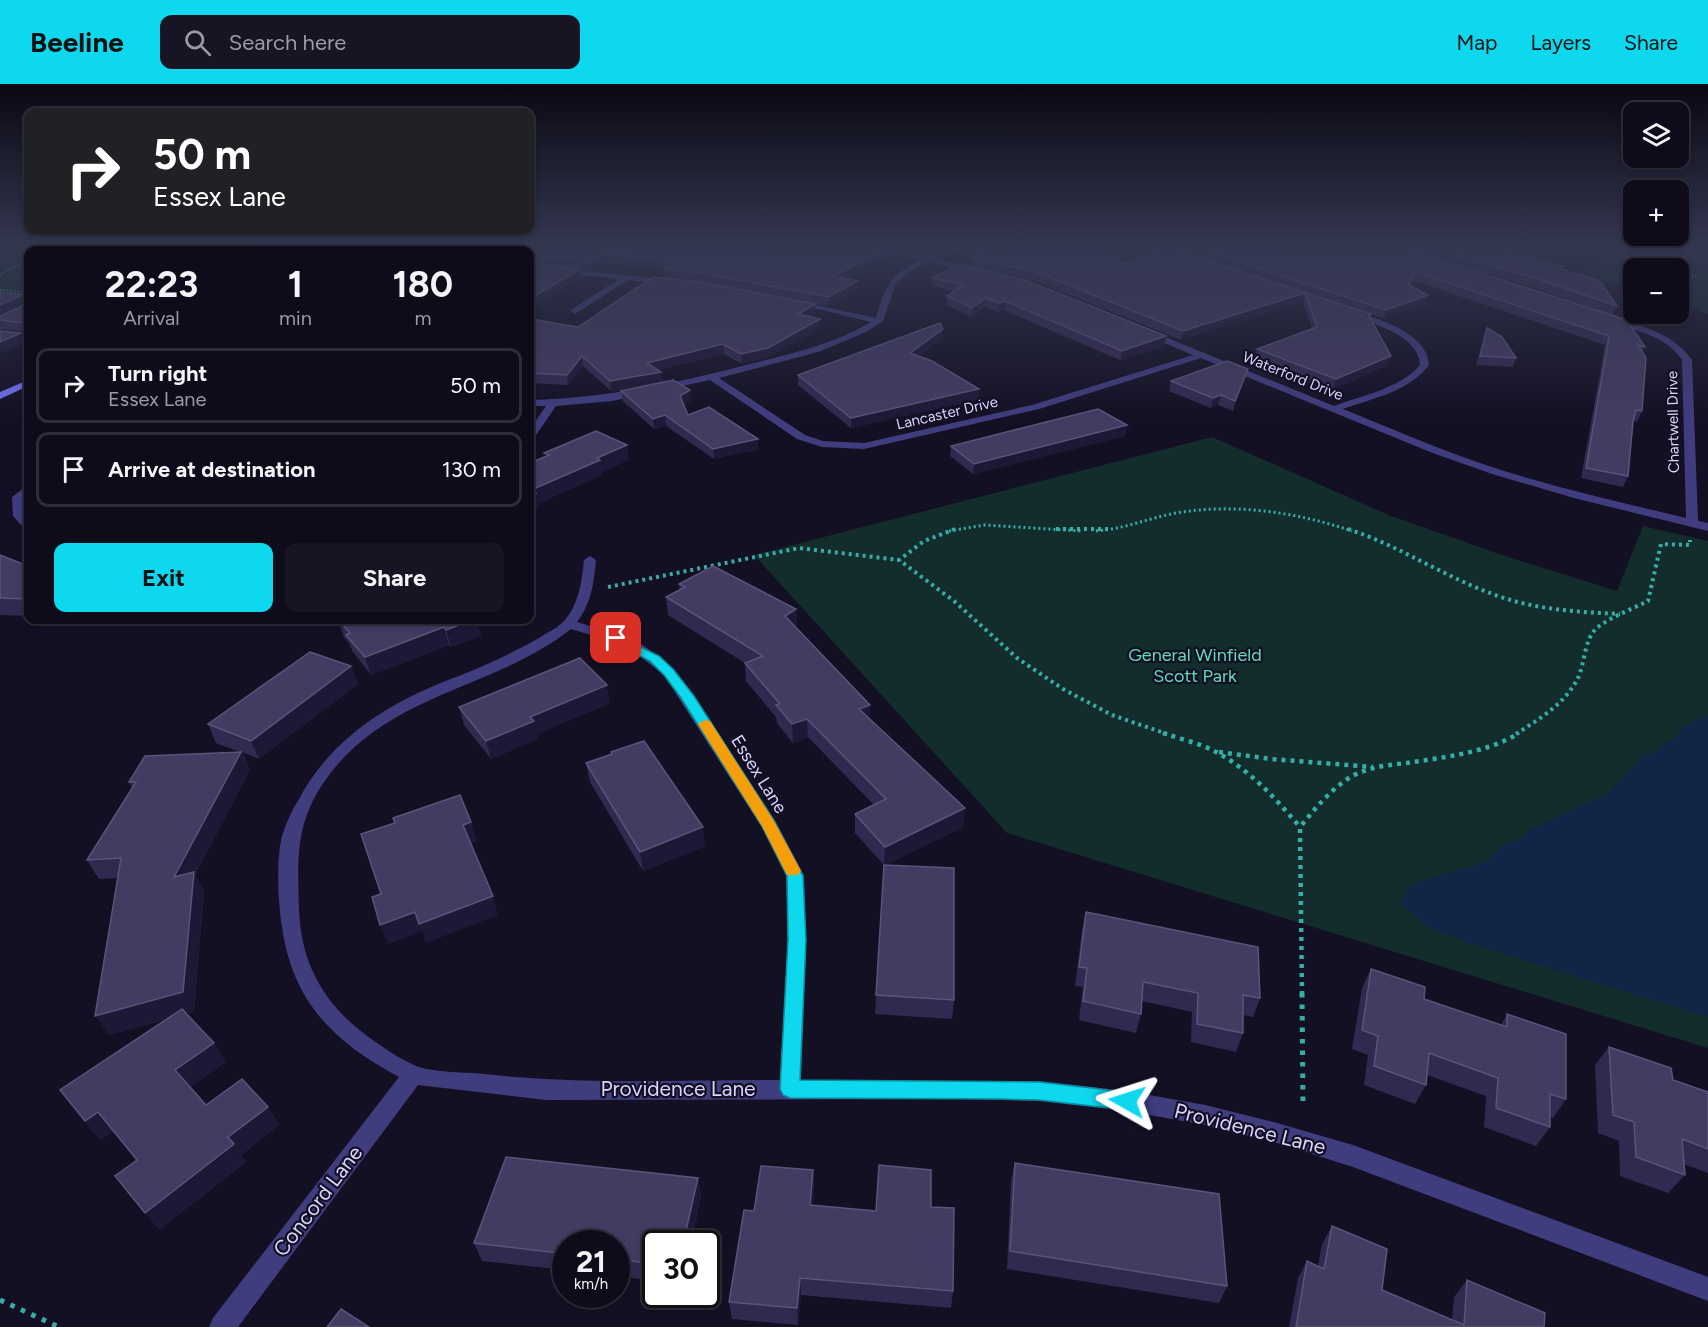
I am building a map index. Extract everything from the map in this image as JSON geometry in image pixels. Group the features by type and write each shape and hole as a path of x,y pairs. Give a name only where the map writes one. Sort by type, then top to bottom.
{"main road":[{"path":"0,396 24,385"}],"street":[{"path":"575,311 584,305"},
{"path":"804,305 879,321"},
{"path":"534,403 552,404 642,394 832,345 853,337 879,321 884,305"},
{"path":"1334,409 1406,382 1421,371 1425,363 1419,348 1403,334 1342,310"},
{"name":"Chartwell Drive","path":"1602,316 1663,338 1685,356 1692,524"},
{"name":"Waterford Drive","path":"1136,328 1496,472 1578,496 1708,527"},
{"path":"0,334 24,337"},
{"name":"Lancaster Drive","path":"712,377 801,437 822,444 864,446 1035,407 1201,355"},
{"path":"534,430 552,404"},
{"path":"24,492 18,497 19,516 24,521"},
{"name":"Providence Lane","path":"591,560 587,591 568,624 513,658 427,694 378,722 355,739 331,763 311,790 291,834 289,896 294,952 301,974 312,995 330,1018 360,1044 413,1075 496,1086 546,1089 1039,1091 1127,1101 1205,1115 1277,1133 1353,1156 1708,1289"},
{"name":"Essex Lane","path":"568,624 616,638 638,648 669,672 687,696 769,825 795,876 797,940 790,1089"},
{"name":"Concord Lane","path":"222,1327 413,1075"}],"path":[{"path":"899,560 923,542 944,531 973,525 1019,524 1068,530 1107,531 1191,511 1243,509 1312,519 1358,533 1389,545 1468,584 1517,602 1551,610 1620,614"},
{"path":"1215,752 1271,759 1377,767 1453,756 1506,741 1547,714 1566,697 1578,678 1588,641 1597,628 1648,601 1661,544 1690,545 1692,524"},
{"path":"587,591 799,548 899,560 954,601 1017,658 1063,688 1112,715 1215,752 1246,771 1300,827"},
{"path":"1304,1106 1300,827 1328,794 1351,777 1377,767"},
{"path":"0,1300 58,1327"}],"green space":[{"path":"1689,305 1708,305 1708,314 1689,307"},
{"name":"General Winfield Scott Park","path":"1212,437 1391,516 1502,555 1617,591 1643,526 1708,541 1708,1048 1007,833 754,555"}],"water":[{"path":"1708,715 1708,1017 1466,942 1427,926 1401,903 1410,885 1485,862 1502,846 1517,840 1533,828 1606,795 1644,756 1657,751 1662,743 1675,739 1683,727"}],"building":[{"path":"24,305 24,323 0,320 0,316"},
{"path":"611,305 813,305 798,314 820,319 768,348 741,354 723,344 647,363 661,372 610,381 582,356 567,375 534,373 534,320 578,327"},
{"path":"1014,305 1088,305 1166,336 1122,351"},
{"path":"1118,305 1266,305 1183,331"},
{"path":"1309,305 1343,305 1371,314 1369,316 1391,356 1336,379 1257,349 1317,327"},
{"path":"1371,305 1400,305 1386,310"},
{"path":"1515,305 1580,305 1623,319 1623,324 1630,324 1645,347 1638,345 1646,358 1642,411 1636,410 1633,421 1628,476 1586,468 1609,336"},
{"path":"940,323 943,329 910,353 932,361 979,389 851,418 798,375"},
{"path":"1487,328 1502,337 1516,358 1480,356"},
{"path":"0,331 21,333 0,342"},
{"path":"1227,361 1248,369 1235,401 1221,395 1213,398 1171,381"},
{"path":"673,380 690,390 680,396 688,415 709,407 758,439 713,449 665,415 653,419 621,391"},
{"path":"1098,409 1127,425 974,464 951,446"},
{"path":"596,431 627,445 597,458 600,460 534,489 534,461 549,455 544,453"},
{"path":"0,555 24,564 24,599 0,598"},
{"path":"713,566 796,609 785,616 870,705 859,709 965,808 885,847 855,814 886,799 807,719 792,724 776,705 780,704 745,663 763,656 666,597 685,587 679,584"},
{"path":"342,624 462,624 446,630 444,627 365,657 346,635 350,633"},
{"path":"310,652 351,666 251,741 208,724"},
{"path":"580,658 607,685 530,717 534,721 486,741 459,707"},
{"path":"644,741 703,827 640,852 586,763"},
{"path":"241,752 174,877 194,872 183,992 95,1016 121,858 87,860 136,782 129,782 145,756"},
{"path":"460,795 471,822 463,825 493,896 419,924 415,912 380,925 372,897 381,894 361,834 395,823 393,818"},
{"path":"884,865 954,868 954,1000 876,995"},
{"path":"1086,912 1258,947 1260,998 1243,995 1243,1033 1197,1024 1198,993 1143,982 1141,1014 1083,1001 1087,968 1079,967"},
{"path":"1371,969 1425,987 1424,999 1507,1027 1507,1014 1566,1034 1566,1099 1550,1094 1550,1127 1496,1108 1498,1078 1429,1053 1426,1085 1374,1066 1378,1036 1362,1030"},
{"path":"182,1009 214,1043 175,1070 206,1105 242,1079 268,1107 228,1137 234,1144 145,1213 115,1176 137,1160 98,1112 85,1121 60,1090"},
{"path":"1609,1047 1671,1068 1673,1080 1708,1092 1708,1149 1682,1139 1685,1175 1636,1157 1634,1122 1613,1115"},
{"path":"506,1157 698,1178 686,1230 642,1230 642,1262 630,1261 630,1230 552,1230 552,1252 474,1243"},
{"path":"1015,1163 1219,1194 1227,1286 1010,1251"},
{"path":"879,1165 931,1170 931,1207 954,1208 953,1291 800,1278 797,1308 729,1302 744,1210 754,1211 761,1166 813,1170 810,1205 876,1211"},
{"path":"1332,1226 1387,1249 1382,1290 1464,1325 1467,1280 1545,1313 1544,1327 1296,1327 1307,1261 1324,1269"},
{"path":"341,1309 369,1327 327,1327"}],"slow traffic":[{"path":"705,724 769,825 793,871"}],"route":[{"path":"616,638 638,648 669,672 687,696 769,825 795,876 797,940 790,1089 1039,1091 1127,1101"}]}
